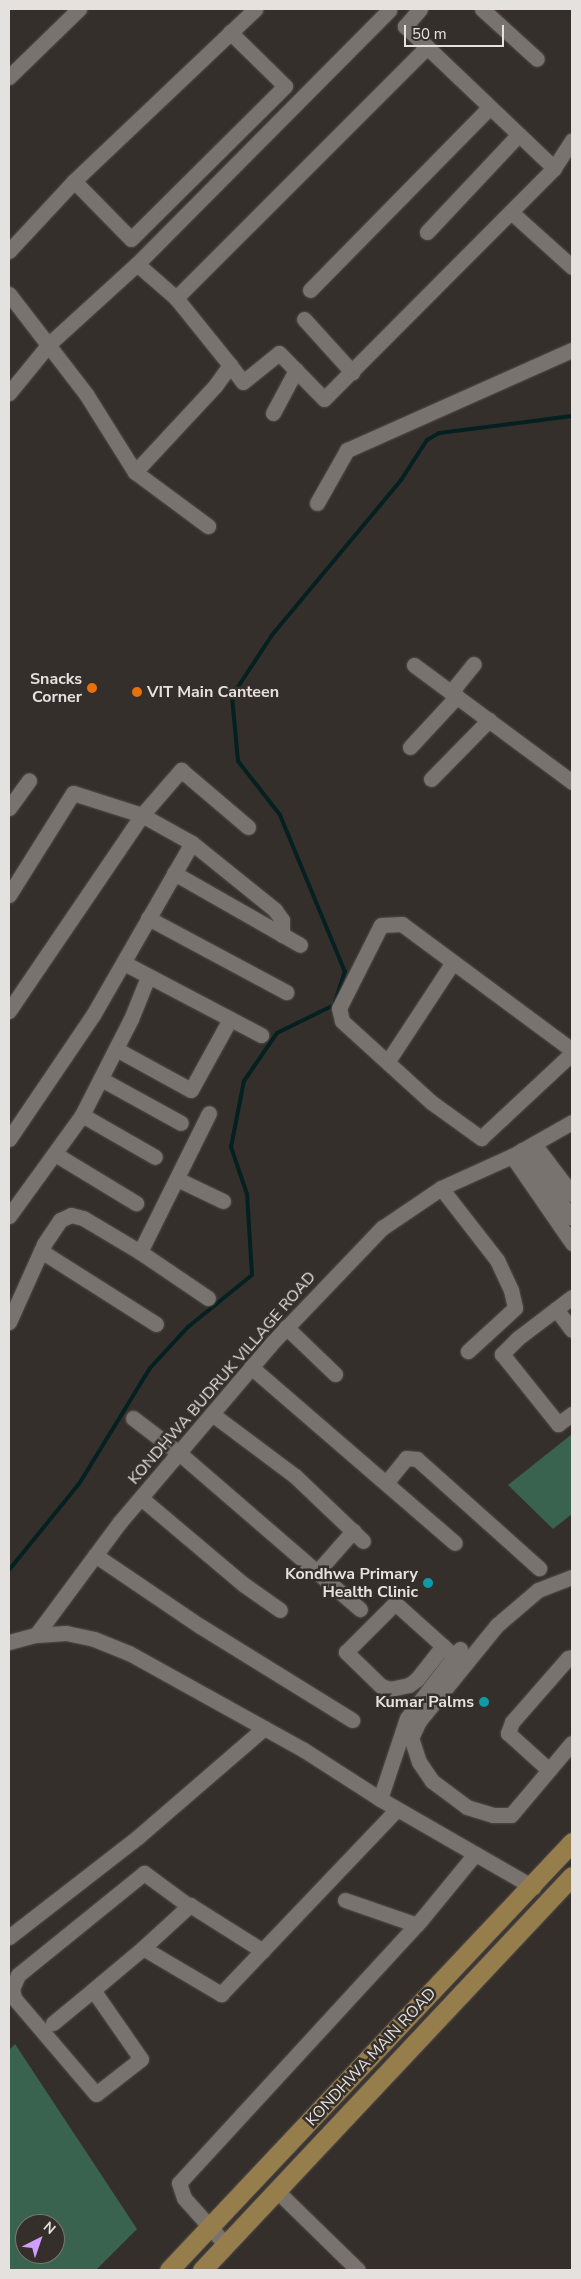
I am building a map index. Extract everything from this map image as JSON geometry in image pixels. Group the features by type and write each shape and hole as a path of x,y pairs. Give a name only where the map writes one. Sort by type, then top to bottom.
{"main road":[{"name":"KONDHWA MAIN ROAD","path":"169,2270 533,1887 569,1852"},
{"name":"KONDHWA MAIN ROAD","path":"202,2270 572,1876"}],"street":[{"path":"9,77 79,9"},
{"path":"9,251 74,181 255,9"},
{"path":"9,393 48,344 137,264 389,9 488,108 554,168"},
{"path":"405,26 420,9"},
{"path":"482,9 537,59"},
{"path":"74,181 131,239 284,86 230,32"},
{"path":"176,298 427,47"},
{"path":"310,290 488,108"},
{"path":"427,232 518,135"},
{"path":"137,264 176,298 243,382 279,353 324,399 554,168 572,140"},
{"path":"511,212 572,267"},
{"path":"9,294 86,394 135,472 208,526"},
{"path":"304,319 352,372"},
{"path":"317,503 347,450 572,350"},
{"path":"135,472 215,386 230,365"},
{"path":"273,413 296,370"},
{"path":"410,747 454,694 474,664"},
{"path":"414,665 572,782"},
{"path":"431,779 489,720"},
{"path":"9,1011 142,815 181,770 248,827"},
{"path":"9,808 29,780"},
{"path":"9,895 73,793 142,815 192,843 275,910 282,920 282,935"},
{"path":"9,1138 124,963 192,843"},
{"path":"174,873 300,945"},
{"path":"148,918 286,992"},
{"path":"402,924 572,1052 481,1138 431,1102 342,1020 339,1008 381,925 402,924"},
{"path":"388,1061 453,962"},
{"path":"124,963 261,1035"},
{"path":"9,1216 82,1115 116,1049 148,976"},
{"path":"116,1049 191,1090 230,1019"},
{"path":"101,1078 181,1123"},
{"path":"140,1252 209,1113"},
{"path":"82,1115 155,1157"},
{"name":"KONDHWA BUDRUK VILLAGE ROAD","path":"36,1635 95,1555 251,1368 286,1327 382,1228 441,1188 523,1150 572,1122"},
{"path":"523,1150 572,1194"},
{"path":"523,1150 572,1218"},
{"path":"523,1150 572,1243"},
{"path":"55,1154 136,1203"},
{"path":"177,1179 222,1201"},
{"path":"441,1188 497,1260 511,1290 516,1308 468,1351"},
{"path":"9,1322 41,1251 60,1220 70,1215 84,1218 140,1252 208,1298"},
{"path":"41,1251 156,1324"},
{"path":"572,1297 502,1354 558,1424 572,1414"},
{"path":"556,1310 572,1330"},
{"path":"286,1327 335,1374"},
{"path":"251,1368 455,1543"},
{"path":"212,1414 295,1476 358,1536 317,1572"},
{"path":"133,1418 180,1453 360,1610"},
{"path":"386,1483 406,1458 417,1458 538,1568"},
{"path":"142,1498 243,1584 280,1610"},
{"path":"95,1555 200,1626 352,1720"},
{"path":"572,1577 538,1590 497,1624 419,1721 411,1738 419,1762 432,1781 467,1807 493,1815 511,1815 572,1742"},
{"path":"395,1602 453,1650 408,1685 390,1689 381,1686 346,1652 395,1602"},
{"path":"9,1642 36,1635 66,1633 94,1638 174,1676 397,1809 533,1887"},
{"path":"380,1799 407,1718 453,1650"},
{"path":"549,1770 511,1736 508,1727 568,1658 572,1657"},
{"path":"9,1937 138,1836 264,1728"},
{"path":"143,1948 221,1994 397,1809"},
{"path":"226,2245 184,2198 179,2183 417,1925 475,1854"},
{"path":"93,1990 141,2059 96,2094 14,1998 12,1989 18,1975 144,1873 189,1906 263,1951"},
{"path":"345,1900 417,1925"},
{"path":"53,2023 143,1948 189,1906"},
{"path":"277,2191 358,2270"}],"green space":[{"path":"572,1434 572,1514 553,1529 508,1485"},
{"path":"15,2044 137,2229 96,2270 9,2270 9,2050"}],"waterway":[{"path":"9,1570 79,1484 150,1368 188,1327 252,1275 247,1194 231,1147 244,1081 277,1033 334,1005 345,972 280,815 238,761 232,696 272,635 401,480 427,440 439,433 572,416"}],"place":[{"name":"Snacks Corner","path":"92,688"},
{"name":"VIT Main Canteen","path":"137,692"},
{"name":"Kondhwa Primary Health Clinic","path":"428,1583"},
{"name":"Kumar Palms","path":"484,1702"}]}
